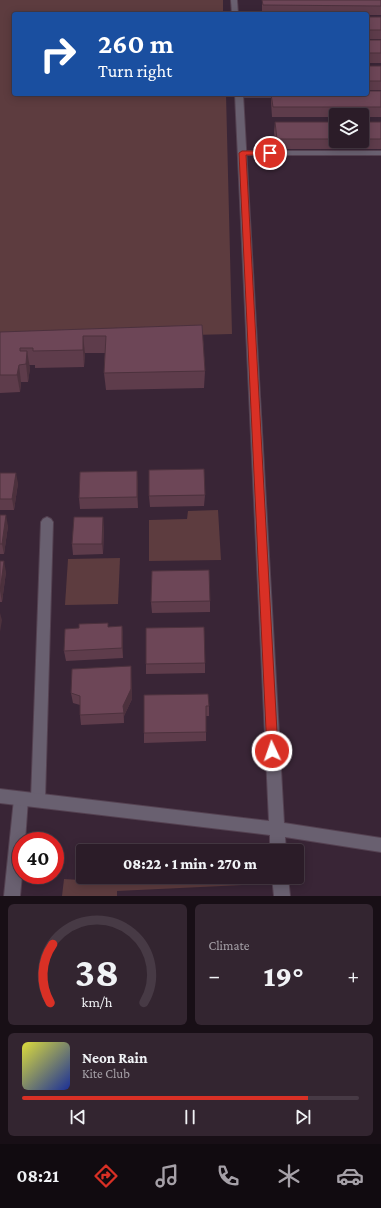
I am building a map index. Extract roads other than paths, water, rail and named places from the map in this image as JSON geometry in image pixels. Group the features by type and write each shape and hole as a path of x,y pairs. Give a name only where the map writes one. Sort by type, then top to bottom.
{"street":[{"path":"234,0 235,12"},
{"path":"239,96 277,844"},
{"path":"242,153 381,153"},
{"path":"38,800 48,522"},
{"path":"0,796 276,829 381,845"},
{"path":"12,896 21,799"},
{"path":"281,884 282,896"}]}
